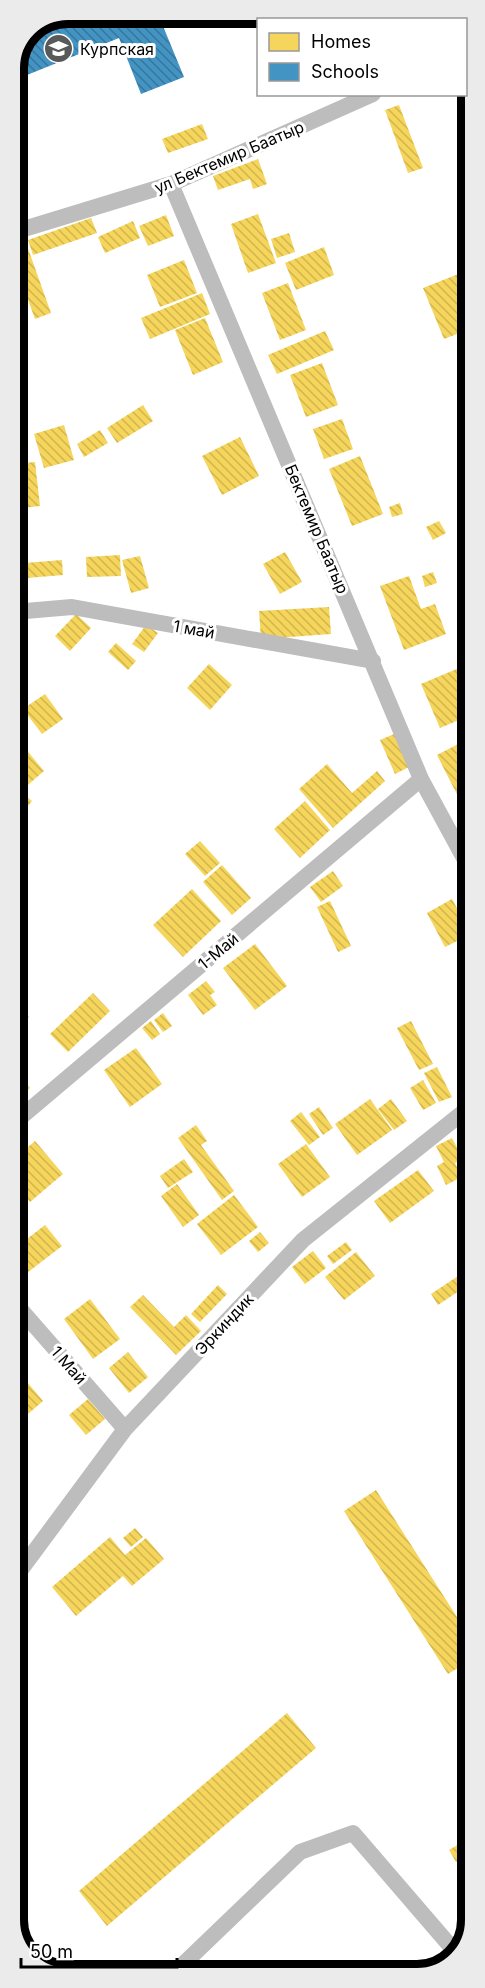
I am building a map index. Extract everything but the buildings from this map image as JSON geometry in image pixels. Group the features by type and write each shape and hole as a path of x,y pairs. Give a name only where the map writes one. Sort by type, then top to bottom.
{"street":[{"name":"ул Бектемир Баатыр","path":"24,229 171,184 369,96"},
{"name":"Бектемир Баатыр","path":"171,184 421,779 461,853"},
{"name":"1 май","path":"24,611 72,608 373,661"},
{"name":"1-Май","path":"24,1114 421,779"},
{"name":"Эркиндик","path":"24,1565 125,1429 303,1240 461,1114"},
{"name":"1 Май","path":"24,1313 125,1429"},
{"path":"183,1964 300,1852 353,1833 452,1947"}],"place":[{"name":"Курпская","path":"59,49"}]}
